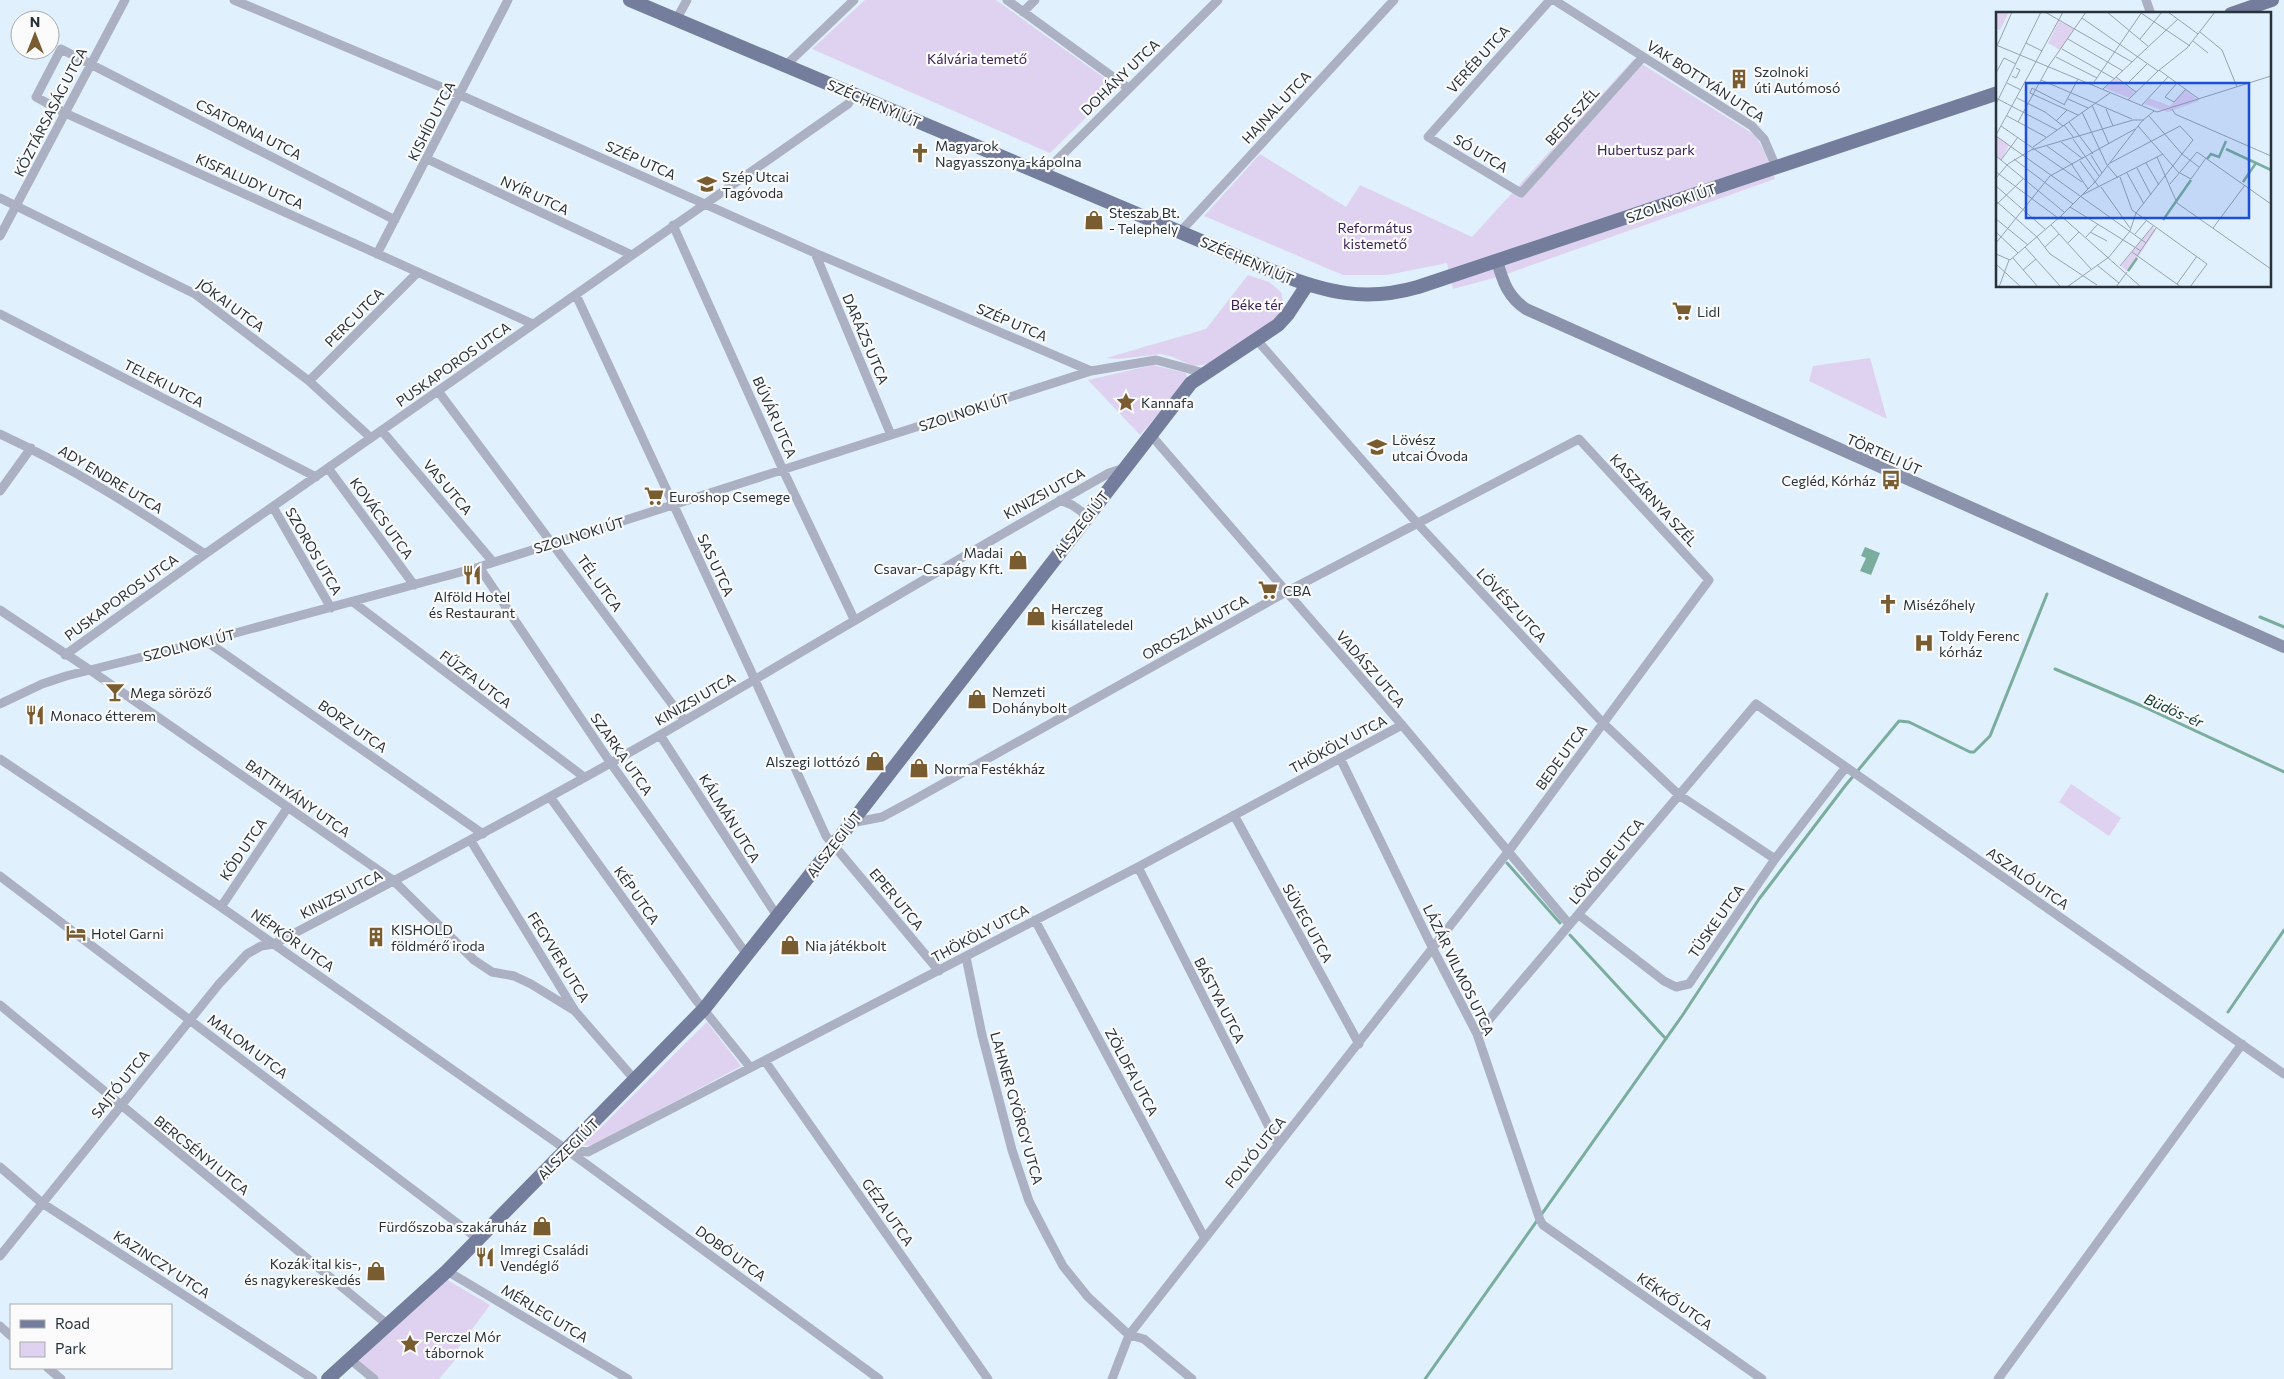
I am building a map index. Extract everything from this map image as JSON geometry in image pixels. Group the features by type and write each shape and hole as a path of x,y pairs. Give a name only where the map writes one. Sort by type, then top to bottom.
{"main road":[{"name":"SZÉCHENYI ÚT","path":"630,0 1277,273 1307,285 1341,293"},
{"path":"2237,12 2272,0"},
{"name":"SZOLNOKI ÚT","path":"1341,293 1372,295 1401,292 1996,93"},
{"name":"TÖRTELI ÚT","path":"1497,261 1507,291 1513,301 1526,309 2284,647"},
{"path":"1277,273 1287,278 1290,282 1292,303 1288,314"},
{"name":"ALSZEGI ÚT","path":"328,1379 447,1271 704,1009 851,824 1191,383 1278,325 1288,314 1307,285"}],"street":[{"name":"KÖZTÁRSASÁG UTCA","path":"0,236 125,0"},
{"name":"SZÉP UTCA","path":"234,0 460,94 815,253 1091,371"},
{"name":"KISHÍD UTCA","path":"377,254 508,0"},
{"path":"676,20 687,0"},
{"path":"786,66 854,0"},
{"path":"1007,0 1128,88"},
{"path":"1023,12 1035,0"},
{"name":"DOHÁNY UTCA","path":"1042,174 1218,0"},
{"name":"HAJNAL UTCA","path":"1180,232 1394,0"},
{"name":"VERÉB UTCA","path":"1428,137 1550,0"},
{"name":"VAK BOTTYÁN UTCA","path":"1554,0 1759,131 1776,167"},
{"path":"2146,0 2150,12"},
{"name":"KISFALUDY UTCA","path":"90,63 60,50 36,97 65,113 533,324"},
{"name":"BEDE SZÉL","path":"1521,193 1643,56"},
{"name":"CSATORNA UTCA","path":"90,63 395,220"},
{"name":"PUSKAPOROS UTCA","path":"65,655 205,554 848,104 854,95"},
{"name":"SÓ UTCA","path":"1428,137 1521,193"},
{"name":"NYÍR UTCA","path":"427,159 632,255"},
{"name":"JÓKAI UTCA","path":"0,198 195,294 309,382 372,438"},
{"name":"BÚVÁR UTCA","path":"673,225 783,470 854,620"},
{"name":"DARÁZS UTCA","path":"815,253 891,435"},
{"name":"PERC UTCA","path":"309,382 418,272"},
{"name":"SAS UTCA","path":"576,295 756,680 826,836 834,845"},
{"name":"TELEKI UTCA","path":"0,314 316,477"},
{"name":"LÖVÉSZ UTCA","path":"1256,339 1417,523 1603,723 1679,795 1775,859"},
{"name":"SZOLNOKI ÚT","path":"0,704 42,684 90,670 331,608 479,567 1091,371 1156,360 1204,373"},
{"name":"TÉL UTCA","path":"438,391 553,542 684,720"},
{"name":"VAS UTCA","path":"382,431 494,562"},
{"name":"ADY ENDRE UTCA","path":"0,434 31,448 115,495 205,554"},
{"name":"VADÁSZ UTCA","path":"1150,434 1402,726 1569,924"},
{"name":"OROSZLÁN UTCA","path":"851,824 882,817 1286,592 1579,439"},
{"name":"KASZÁRNYA SZÉL","path":"1579,439 1709,580"},
{"path":"0,491 31,448"},
{"name":"KOVÁCS UTCA","path":"328,468 414,585"},
{"name":"KINIZSI UTCA","path":"274,944 471,841 584,778 756,680 854,620 1060,500 1109,473 1124,468"},
{"path":"1060,500 1072,505 1088,516"},
{"name":"SZOROS UTCA","path":"273,508 331,608"},
{"name":"SZARKA UTCA","path":"479,567 610,762 747,955"},
{"name":"BEDE UTCA","path":"1433,950 1508,852 1709,580"},
{"name":"FŰZFA UTCA","path":"353,602 584,778"},
{"name":"BATTHYÁNY UTCA","path":"0,610 90,670 394,882 474,960 492,972 514,976 531,984 575,1011"},
{"name":"BORZ UTCA","path":"206,641 483,834"},
{"name":"ASZALÓ UTCA","path":"1756,704 2284,1074"},
{"name":"LÖVÖLDE UTCA","path":"1477,1034 1756,704"},
{"name":"THÖKÖLY UTCA","path":"567,1150 588,1152 1138,867 1402,726"},
{"name":"KÁLMÁN UTCA","path":"660,735 777,916"},
{"name":"LÁZÁR VILMOS UTCA","path":"1340,758 1433,950 1477,1034 1538,1216 1543,1225 1572,1244"},
{"name":"NÉPKÖR UTCA","path":"0,759 221,907 567,1150"},
{"name":"TÜSKE UTCA","path":"1579,915 1664,981 1676,987 1688,984 1775,859 1848,768"},
{"name":"KÉP UTCA","path":"550,797 704,1009"},
{"name":"KÖD UTCA","path":"221,907 288,807"},
{"name":"SÜVEG UTCA","path":"1234,815 1359,1044"},
{"name":"FEGYVER UTCA","path":"471,841 575,1011 635,1080"},
{"name":"EPER UTCA","path":"834,845 939,971"},
{"name":"BÁSTYA UTCA","path":"1138,867 1278,1146"},
{"name":"MALOM UTCA","path":"0,876 478,1239"},
{"name":"ZÖLDFA UTCA","path":"1035,920 1204,1237"},
{"name":"SAJTÓ UTCA","path":"0,1256 219,984 247,954 261,946 274,944"},
{"name":"FOLYÓ UTCA","path":"1112,1379 1129,1335 1204,1237 1433,950"},
{"name":"LAHNER GYÖRGY UTCA","path":"966,956 982,1035 1007,1131 1029,1201 1063,1266 1088,1297 1129,1335 1144,1339 1192,1379"},
{"name":"BERCSÉNYI UTCA","path":"0,1005 388,1326"},
{"path":"704,1009 750,1067"},
{"path":"1998,1379 2242,1044"},
{"name":"GÉZA UTCA","path":"765,1061 988,1379"},
{"name":"DOBÓ UTCA","path":"567,1150 879,1379"},
{"name":"KAZINCZY UTCA","path":"0,1167 42,1203 313,1379"},
{"name":"KÉKKŐ UTCA","path":"1572,1244 1762,1379"},
{"name":"MÉRLEG UTCA","path":"447,1271 628,1379"},
{"path":"0,1326 10,1335"},
{"path":"351,1360 374,1379"},
{"path":"49,1369 62,1379"}],"green space":[{"name":"Kálvária temető","path":"865,0 996,0 1117,87 1050,153 812,49"},
{"name":"Hubertusz park","path":"1634,59 1755,135 1764,151 1775,179 1501,276 1453,289 1447,263 1387,275 1343,275 1204,216 1260,154 1346,207 1360,185 1472,237"},
{"name":"Béke tér","path":"1248,275 1269,282 1281,292 1284,304 1282,311 1275,322 1210,364 1193,366 1161,354 1119,359 1106,358 1206,329"},
{"path":"1870,358 1887,419 1809,381 1813,366"},
{"path":"1153,365 1186,373 1188,380 1140,435 1088,380"},
{"path":"2071,784 2121,818 2109,836 2059,802"},
{"path":"707,1022 741,1066 592,1146 583,1145"},
{"path":"444,1278 490,1305 456,1351 460,1354 439,1379 378,1379 358,1362"}],"shaded area":[{"path":"1865,547 1880,553 1871,575 1860,571 1866,558 1861,556"}],"waterway":[{"path":"1425,1379 1682,1016 1759,899 1845,786 1899,721 1909,722 1970,752 1974,752 1990,736 2047,594"},
{"path":"2260,617 2284,627"},
{"name":"Büdös-ér","path":"2055,669 2142,706 2284,772"},
{"path":"1507,863 1560,923"},
{"name":"Büdös-ér","path":"2228,1012 2284,930"},
{"path":"1570,935 1666,1039"}],"place":[{"name":"Szolnoki úti Autómosó","path":"1739,79"},
{"name":"Magyarok Nagyasszonya-kápolna","path":"920,153"},
{"name":"Szép Utcai Tagóvoda","path":"707,184"},
{"name":"Steszab Bt. - Telephely","path":"1094,220"},
{"name":"Lidl","path":"1682,311"},
{"name":"Kannafa","path":"1126,402"},
{"name":"Lövész utcai Óvoda","path":"1377,447"},
{"name":"Cegléd, Kórház","path":"1891,480"},
{"name":"Euroshop Csemege","path":"654,496"},
{"name":"Madai Csavar-Csapágy Kft.","path":"1018,560"},
{"name":"Alföld Hotel és Restaurant","path":"472,575"},
{"name":"CBA","path":"1268,590"},
{"name":"Misézőhely","path":"1888,604"},
{"name":"Herczeg kisállateledel","path":"1036,616"},
{"name":"Toldy Ferenc kórház","path":"1924,643"},
{"name":"Mega söröző","path":"115,692"},
{"name":"Nemzeti Dohánybolt","path":"977,699"},
{"name":"Monaco étterem","path":"35,715"},
{"name":"Alszegi lottózó","path":"875,761"},
{"name":"Norma Festékház","path":"919,768"},
{"name":"Hotel Garni","path":"76,933"},
{"name":"KISHOLD földmérő iroda","path":"376,937"},
{"name":"Nia játékbolt","path":"790,945"},
{"name":"Fürdőszoba szakáruház","path":"542,1226"},
{"name":"Imregi Családi Vendéglő","path":"485,1257"},
{"name":"Kozák ital kis-, és nagykereskedés","path":"376,1271"},
{"name":"Perczel Mór tábornok","path":"410,1344"}],"park label":[{"name":"Református kistemető","path":"1375,236"}]}
